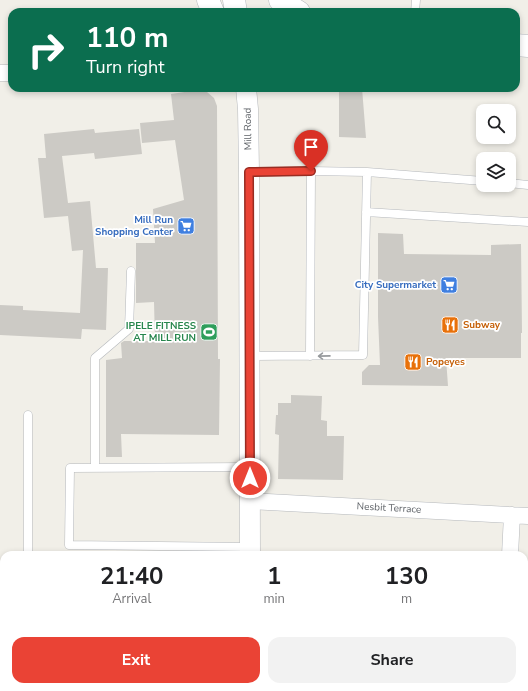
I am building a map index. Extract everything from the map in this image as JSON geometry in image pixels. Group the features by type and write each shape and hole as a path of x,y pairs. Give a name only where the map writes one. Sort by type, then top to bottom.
{"main road":[{"path":"280,0 293,8"}],"street":[{"name":"Mill Road","path":"246,92 249,172 250,551"},
{"name":"Nesbit Terrace","path":"250,501 520,516"},
{"path":"511,551 520,516"}],"lane":[{"path":"310,356 311,171"},
{"path":"249,172 367,172 476,180"},
{"path":"250,356 364,355 367,172"},
{"path":"516,184 528,185"},
{"path":"366,212 528,222"},
{"path":"95,468 95,358 129,329 131,271"},
{"path":"28,415 28,551"},
{"path":"250,467 70,468 69,546 250,551"}],"building":[{"path":"184,92 207,92 214,98 217,106 218,359 220,359 219,435 121,434 122,457 106,457 106,360 122,358 121,343 124,341 155,341 154,302 136,303 136,243 155,243 153,209 184,200 175,140 142,143 140,123 174,120 171,94"},
{"path":"339,92 362,92 366,138 339,137"},
{"path":"94,129 95,133 139,129 142,154 95,159 94,153 62,156 68,203 90,201 96,268 108,268 106,330 82,329 81,339 0,335 0,305 23,306 23,310 80,313 83,250 72,251 68,216 44,218 38,158 46,158 44,134"},
{"path":"378,233 403,234 404,254 491,255 491,245 521,244 521,358 446,358 448,386 362,385 362,372 369,365 380,365 378,317"},
{"path":"291,395 322,396 321,420 327,421 327,436 344,436 343,480 278,479 279,435 275,434 276,415 278,415 278,403 291,403"}],"place":[{"name":"Mill Run Shopping Center","path":"186,226"},
{"name":"City Supermarket","path":"449,285"},
{"name":"Subway","path":"450,325"},
{"name":"IPELE FITNESS AT MILL RUN","path":"209,332"},
{"name":"Popeyes","path":"413,362"}],"route":[{"path":"250,478 249,172 311,171"}]}
